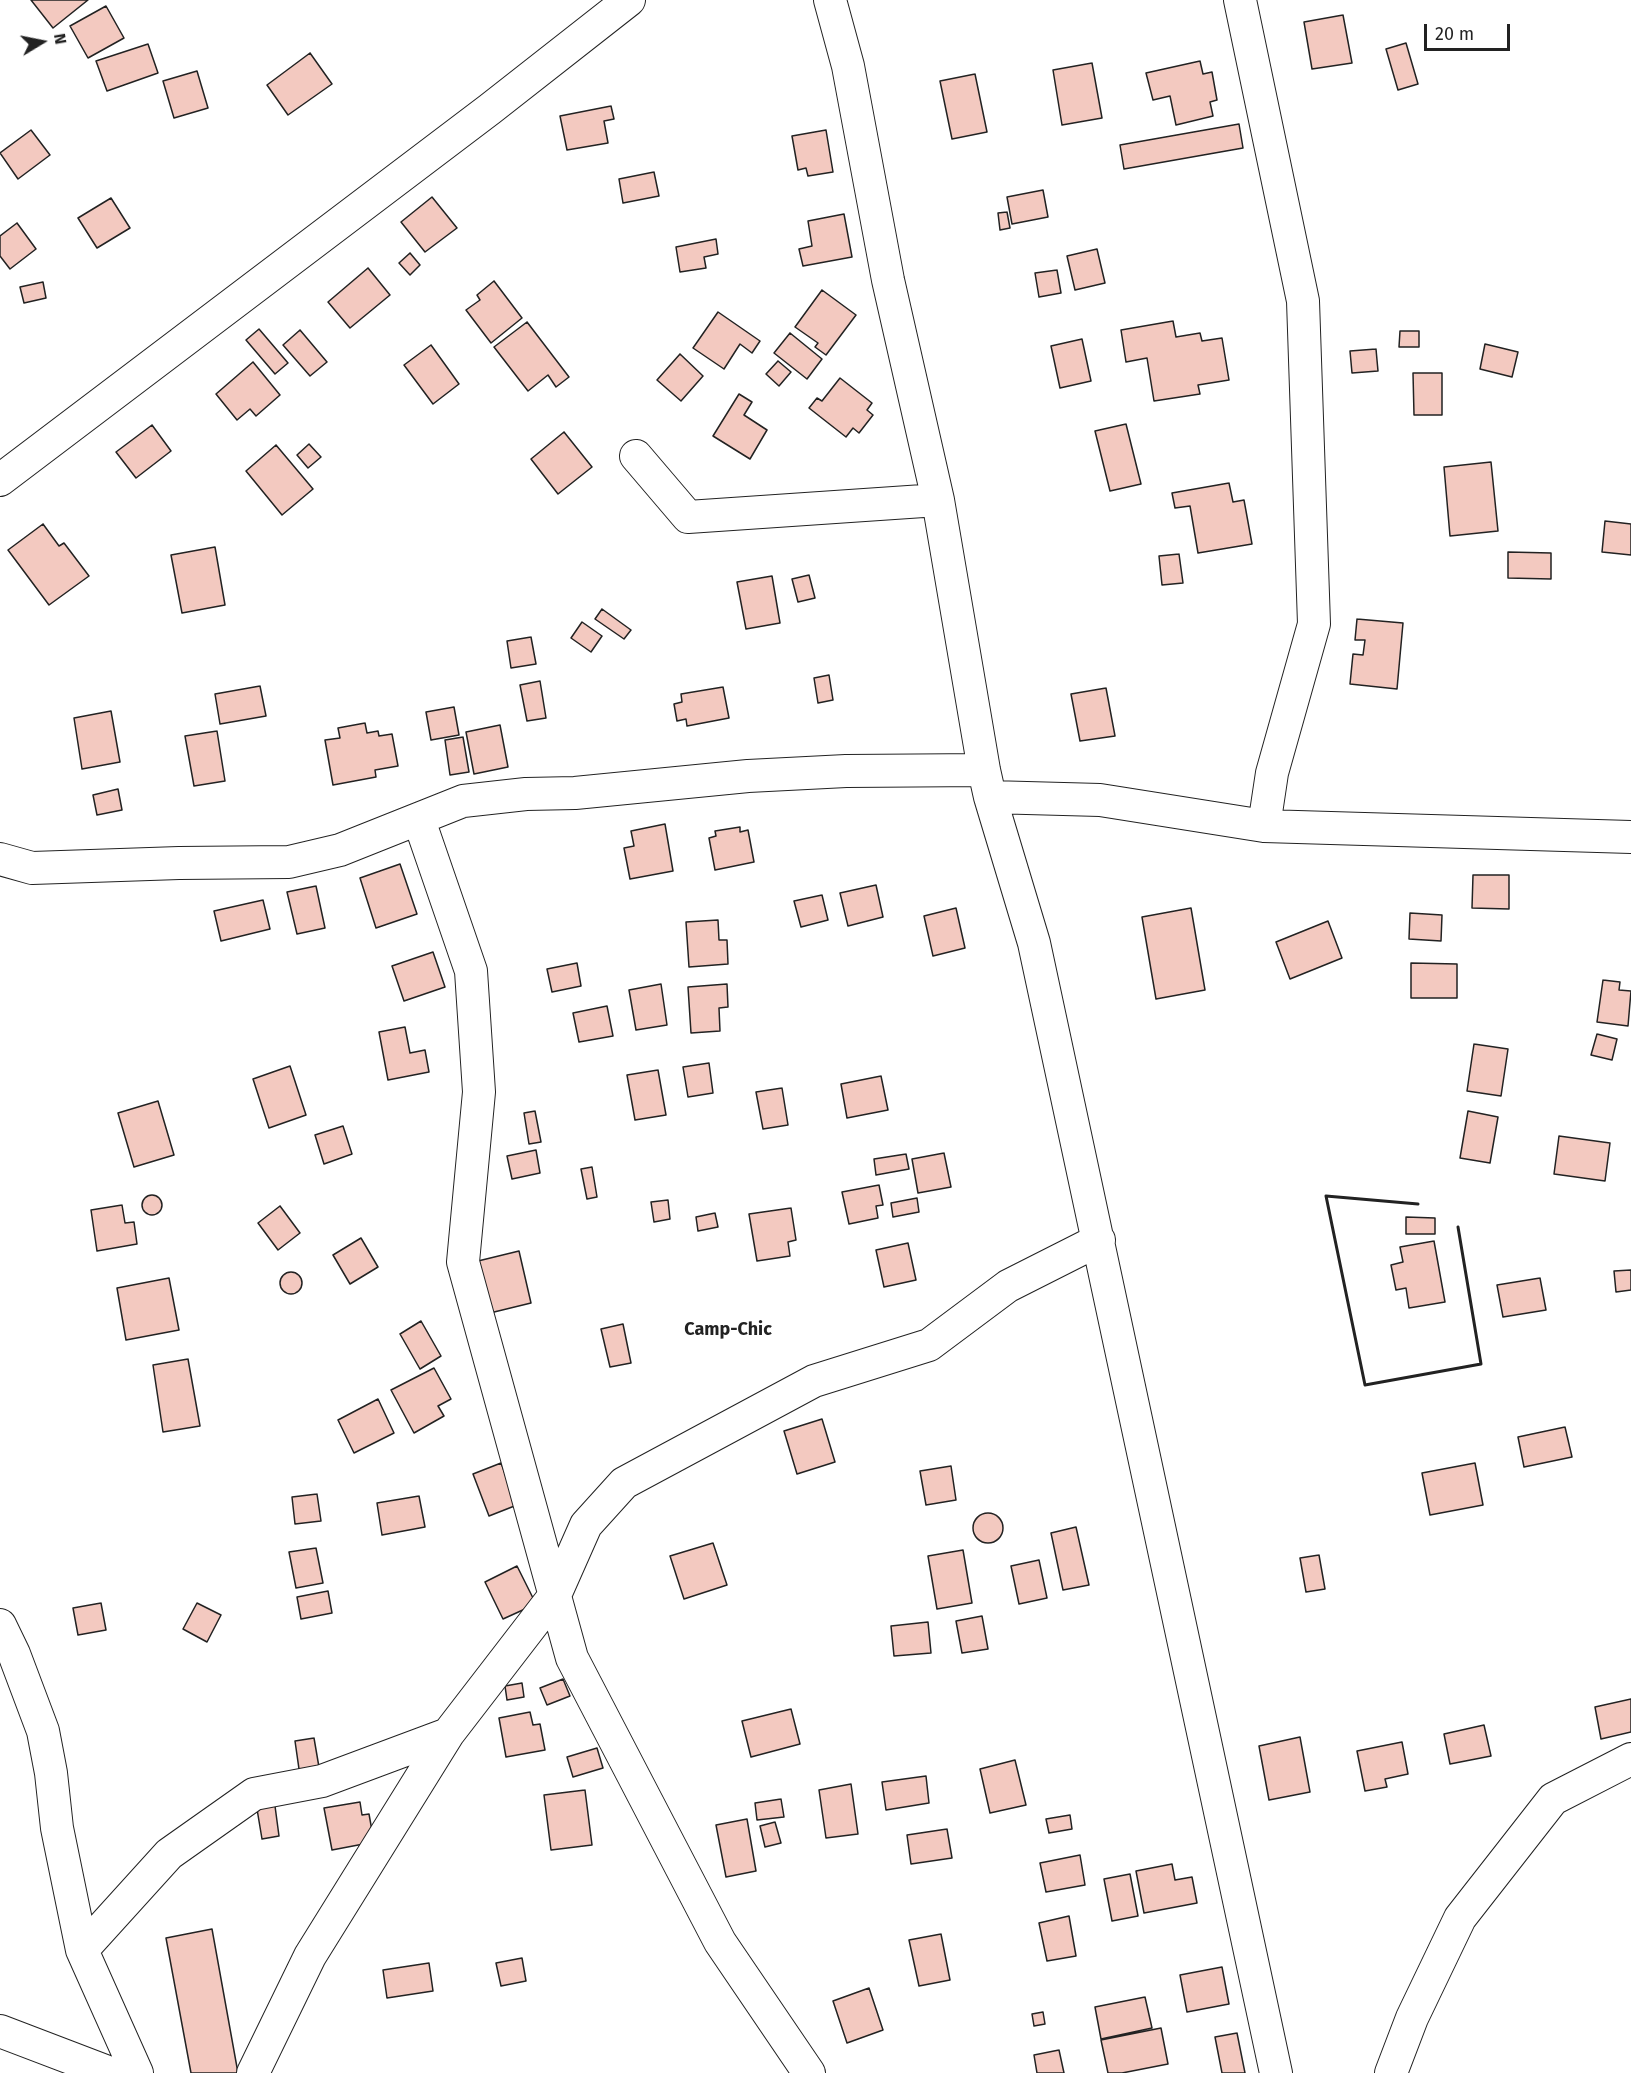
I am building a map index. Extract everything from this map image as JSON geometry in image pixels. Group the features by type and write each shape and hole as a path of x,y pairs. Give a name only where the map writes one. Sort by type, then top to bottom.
{"street":[{"path":"0,480 490,109 629,0"},
{"path":"830,0 848,66 888,280 938,500 987,783 1034,943 1276,2073"},
{"path":"1240,0 1303,301 1314,624 1272,773 1264,826"},
{"path":"636,456 688,517 938,500"},
{"path":"0,859 32,868 179,862 289,862 340,850 463,801 526,794 574,793 748,777 846,771 987,783 1264,826 1631,837"},
{"path":"419,820 471,971 479,1092 463,1263 572,1658 720,1942 809,2073"},
{"path":"253,2073 310,1956 448,1734 555,1595 585,1525 624,1483 814,1381 929,1345 1008,1286 1099,1240"},
{"path":"0,1625 14,1654 43,1731 51,1773 57,1828 82,1950 137,2073"},
{"path":"82,1950 169,1854 254,1794 322,1781 448,1734"},
{"path":"1391,2073 1412,2018 1460,1918 1553,1799 1631,1759"},
{"path":"0,2031 110,2073"}],"building":[{"path":"31,0 88,0 53,28"},
{"path":"106,6 124,38 88,58 70,26"},
{"path":"1343,15 1352,63 1312,69 1304,22"},
{"path":"1406,43 1418,84 1398,90 1386,49"},
{"path":"148,44 158,73 107,91 96,61"},
{"path":"310,53 332,84 288,115 267,85"},
{"path":"1200,61 1203,74 1212,72 1217,100 1210,102 1213,116 1176,125 1170,96 1153,100 1146,73"},
{"path":"1092,63 1102,118 1062,125 1053,70"},
{"path":"197,71 208,108 174,118 163,81"},
{"path":"975,74 987,132 952,139 940,81"},
{"path":"611,106 614,119 604,121 608,143 567,150 560,116"},
{"path":"1239,124 1243,148 1124,169 1120,145"},
{"path":"31,130 50,155 18,179 0,153"},
{"path":"826,130 833,172 808,176 806,168 798,170 792,136"},
{"path":"654,172 659,196 623,203 619,179"},
{"path":"1043,190 1048,217 1012,224 1007,197"},
{"path":"432,197 457,228 425,252 401,222"},
{"path":"111,198 130,228 97,248 78,218"},
{"path":"1007,212 1010,228 1000,230 998,213"},
{"path":"844,214 852,257 803,266 799,249 812,246 808,221"},
{"path":"17,223 36,249 10,269 0,256 0,236"},
{"path":"716,239 718,254 704,257 706,268 680,272 676,247"},
{"path":"1097,249 1105,283 1075,290 1067,256"},
{"path":"410,253 420,265 410,275 399,263"},
{"path":"368,268 390,295 350,328 328,302"},
{"path":"1057,270 1061,293 1039,297 1035,273"},
{"path":"494,281 522,318 491,343 466,310 480,300 477,295"},
{"path":"43,282 46,298 24,303 20,287"},
{"path":"822,290 856,315 826,355 815,347 818,343 795,327"},
{"path":"718,312 760,341 752,353 740,344 724,369 693,348"},
{"path":"1173,321 1176,337 1200,333 1202,341 1222,338 1229,380 1198,385 1200,394 1154,401 1147,358 1126,362 1121,330"},
{"path":"527,322 569,377 556,387 548,375 528,391 494,347"},
{"path":"259,329 288,363 275,374 246,340"},
{"path":"300,330 327,362 310,376 283,345"},
{"path":"1400,331 1419,331 1419,347 1399,347"},
{"path":"790,333 822,359 807,379 774,353"},
{"path":"1082,339 1091,381 1060,388 1051,346"},
{"path":"1485,344 1518,352 1512,377 1480,369"},
{"path":"431,345 459,384 433,404 404,365"},
{"path":"1376,349 1378,371 1352,373 1350,351"},
{"path":"680,354 703,376 681,401 657,380"},
{"path":"778,361 791,372 779,386 766,374"},
{"path":"253,362 280,395 256,416 250,409 237,420 216,394"},
{"path":"1413,373 1442,373 1442,415 1414,415"},
{"path":"840,378 872,403 867,410 873,415 859,433 853,428 846,437 809,408 817,398 822,401"},
{"path":"739,394 752,402 744,415 767,430 750,459 713,436"},
{"path":"1126,424 1141,484 1110,491 1095,431"},
{"path":"152,425 171,451 136,478 116,452"},
{"path":"564,432 592,467 558,494 531,459"},
{"path":"309,444 321,457 308,468 297,455"},
{"path":"276,445 313,489 282,515 246,471"},
{"path":"1491,462 1498,531 1450,536 1444,467"},
{"path":"1229,483 1233,502 1244,500 1252,544 1198,553 1190,506 1175,508 1172,493"},
{"path":"1605,521 1631,524 1631,555 1602,552"},
{"path":"43,524 59,546 64,543 89,576 49,605 8,550"},
{"path":"215,547 225,605 182,613 171,555"},
{"path":"1508,552 1551,553 1551,579 1508,578"},
{"path":"1179,554 1183,583 1162,585 1159,556"},
{"path":"809,575 815,598 798,602 792,579"},
{"path":"772,576 780,623 746,629 737,582"},
{"path":"602,609 631,630 624,639 595,619"},
{"path":"1357,619 1403,623 1397,689 1350,684 1353,654 1363,655 1365,640 1355,640"},
{"path":"582,622 602,636 591,652 571,638"},
{"path":"531,637 536,664 511,668 507,641"},
{"path":"829,675 833,700 818,703 814,678"},
{"path":"540,681 546,718 527,721 520,685"},
{"path":"260,686 266,716 220,724 215,694"},
{"path":"723,687 729,718 687,726 686,719 677,721 674,704 682,702 681,694"},
{"path":"1106,688 1115,736 1080,741 1071,694"},
{"path":"454,707 459,735 431,740 426,712"},
{"path":"111,711 120,762 82,769 74,718"},
{"path":"365,723 367,733 378,731 379,736 392,734 398,766 375,770 376,777 333,785 325,740 340,738 338,728"},
{"path":"500,725 508,767 474,774 466,732"},
{"path":"217,731 225,781 194,786 185,736"},
{"path":"463,737 469,772 450,775 445,740"},
{"path":"118,789 122,810 97,815 93,795"},
{"path":"665,824 673,871 630,879 624,848 634,846 631,831"},
{"path":"740,827 740,832 748,830 754,862 715,870 709,838 716,836 715,831"},
{"path":"400,864 417,914 376,928 360,878"},
{"path":"1473,875 1509,875 1509,909 1472,908"},
{"path":"876,885 883,917 848,926 840,893"},
{"path":"316,886 325,928 297,934 287,892"},
{"path":"822,895 828,920 801,927 794,901"},
{"path":"263,900 270,929 221,941 214,911"},
{"path":"956,908 965,948 933,956 924,916"},
{"path":"1191,908 1205,990 1156,999 1142,917"},
{"path":"1410,913 1442,915 1441,941 1409,939"},
{"path":"718,920 719,940 727,940 728,964 689,967 686,922"},
{"path":"1328,921 1342,958 1290,979 1276,942"},
{"path":"433,952 445,987 404,1001 392,966"},
{"path":"577,963 581,986 552,992 547,969"},
{"path":"1411,963 1457,964 1457,998 1411,998"},
{"path":"1603,980 1620,982 1619,990 1631,991 1628,1026 1597,1022"},
{"path":"661,984 667,1025 636,1030 629,990"},
{"path":"727,984 728,1007 719,1008 720,1031 691,1033 688,987"},
{"path":"607,1006 613,1036 579,1042 573,1013"},
{"path":"405,1027 410,1053 425,1050 429,1072 388,1080 379,1032"},
{"path":"1597,1034 1617,1039 1612,1060 1591,1055"},
{"path":"1474,1044 1508,1049 1501,1096 1467,1091"},
{"path":"709,1063 713,1093 688,1097 683,1067"},
{"path":"290,1066 306,1115 269,1128 253,1079"},
{"path":"658,1070 666,1115 635,1120 627,1075"},
{"path":"881,1076 888,1110 847,1118 841,1084"},
{"path":"782,1088 788,1125 763,1129 756,1092"},
{"path":"158,1101 174,1155 134,1167 118,1113"},
{"path":"535,1111 541,1142 529,1144 524,1113"},
{"path":"1468,1111 1498,1117 1490,1163 1460,1158"},
{"path":"343,1126 352,1154 324,1164 315,1135"},
{"path":"1559,1136 1610,1143 1605,1181 1554,1174"},
{"path":"536,1150 540,1173 512,1179 507,1156"},
{"path":"944,1153 951,1187 918,1193 912,1159"},
{"path":"906,1154 909,1169 876,1175 874,1159"},
{"path":"592,1167 597,1197 587,1199 581,1169"},
{"path":"879,1185 883,1205 876,1206 878,1218 849,1224 842,1192"},
{"path":"152,1195 159,1198 162,1205 159,1212 152,1215 145,1212 142,1205 145,1198"},
{"path":"917,1198 919,1212 893,1217 891,1203"},
{"path":"668,1200 670,1219 654,1222 651,1202"},
{"path":"122,1205 125,1223 134,1222 137,1244 97,1251 91,1210"},
{"path":"280,1206 300,1233 278,1250 258,1223"},
{"path":"791,1208 796,1240 788,1242 790,1256 757,1261 749,1214"},
{"path":"715,1213 718,1227 698,1231 696,1217"},
{"path":"1406,1217 1435,1218 1435,1234 1406,1234"},
{"path":"361,1238 378,1267 350,1284 333,1255"},
{"path":"1434,1241 1445,1302 1409,1308 1406,1288 1396,1290 1391,1265 1403,1262 1400,1247"},
{"path":"908,1243 916,1280 884,1287 876,1250"},
{"path":"519,1251 531,1303 490,1313 478,1261"},
{"path":"1631,1270 1631,1290 1616,1292 1614,1271"},
{"path":"287,1272 295,1272 302,1279 302,1287 295,1294 287,1294 280,1287 280,1279"},
{"path":"169,1278 179,1330 126,1340 117,1288"},
{"path":"1540,1278 1546,1310 1503,1317 1497,1285"},
{"path":"421,1321 441,1356 420,1369 400,1334"},
{"path":"623,1324 631,1363 610,1367 601,1329"},
{"path":"188,1359 200,1426 163,1432 153,1365"},
{"path":"434,1368 451,1399 438,1406 444,1416 414,1433 391,1390"},
{"path":"378,1399 394,1433 354,1453 338,1420"},
{"path":"822,1419 835,1462 797,1474 784,1431"},
{"path":"1565,1427 1572,1457 1524,1467 1518,1437"},
{"path":"501,1463 517,1505 489,1516 473,1474"},
{"path":"1475,1463 1483,1505 1430,1515 1422,1473"},
{"path":"951,1466 956,1500 926,1505 920,1471"},
{"path":"317,1494 321,1521 295,1524 292,1497"},
{"path":"419,1496 425,1527 382,1535 377,1503"},
{"path":"988,1513 999,1517 1003,1528 999,1539 988,1543 977,1539 973,1528 977,1517"},
{"path":"1076,1527 1089,1585 1063,1590 1051,1533"},
{"path":"713,1543 727,1585 684,1599 670,1556"},
{"path":"316,1548 323,1583 296,1588 289,1552"},
{"path":"963,1550 972,1603 937,1609 928,1556"},
{"path":"1319,1555 1325,1589 1306,1592 1300,1558"},
{"path":"1039,1560 1047,1598 1019,1604 1011,1566"},
{"path":"517,1566 536,1604 503,1619 485,1582"},
{"path":"328,1591 332,1613 301,1619 297,1597"},
{"path":"101,1603 106,1630 78,1635 73,1608"},
{"path":"197,1603 221,1615 207,1642 183,1629"},
{"path":"982,1616 988,1649 962,1653 956,1621"},
{"path":"928,1622 931,1653 894,1656 891,1626"},
{"path":"563,1679 570,1696 547,1705 540,1688"},
{"path":"522,1683 524,1697 507,1700 505,1686"},
{"path":"1631,1699 1631,1732 1601,1739 1595,1707"},
{"path":"791,1709 800,1744 751,1757 742,1721"},
{"path":"530,1712 533,1725 540,1724 545,1750 506,1757 499,1718"},
{"path":"1484,1725 1491,1756 1450,1764 1444,1734"},
{"path":"1300,1737 1310,1792 1269,1800 1259,1746"},
{"path":"314,1738 320,1773 300,1776 295,1741"},
{"path":"1402,1742 1408,1774 1385,1779 1387,1787 1365,1791 1357,1751"},
{"path":"597,1748 603,1768 573,1777 567,1757"},
{"path":"1015,1760 1026,1805 990,1813 980,1769"},
{"path":"926,1776 929,1803 886,1810 882,1782"},
{"path":"851,1784 858,1834 826,1838 819,1790"},
{"path":"585,1790 592,1845 551,1850 544,1795"},
{"path":"781,1799 784,1817 757,1820 755,1803"},
{"path":"360,1802 362,1815 369,1814 374,1842 332,1850 324,1808"},
{"path":"275,1806 279,1836 262,1839 257,1809"},
{"path":"1070,1815 1072,1829 1049,1833 1046,1819"},
{"path":"747,1819 756,1871 726,1877 716,1825"},
{"path":"775,1822 781,1843 765,1847 760,1826"},
{"path":"947,1829 952,1858 911,1864 907,1835"},
{"path":"1080,1855 1085,1885 1046,1892 1040,1863"},
{"path":"1172,1864 1175,1880 1192,1877 1197,1903 1144,1913 1136,1871"},
{"path":"1130,1874 1138,1916 1112,1921 1104,1879"},
{"path":"1069,1916 1076,1956 1047,1961 1039,1923"},
{"path":"212,1929 238,2073 191,2073 166,1938"},
{"path":"941,1934 950,1980 919,1986 909,1940"},
{"path":"522,1958 526,1981 501,1986 496,1963"},
{"path":"429,1963 433,1991 387,1998 383,1970"},
{"path":"1222,1967 1229,2004 1187,2012 1180,1975"},
{"path":"869,1988 883,2030 847,2043 833,2001"},
{"path":"1145,1997 1152,2028 1101,2039 1095,2007"},
{"path":"1043,2012 1045,2024 1034,2026 1032,2014"},
{"path":"1161,2028 1168,2064 1122,2073 1108,2073 1101,2040"},
{"path":"1237,2033 1245,2073 1222,2073 1215,2037"},
{"path":"1059,2050 1064,2073 1037,2073 1034,2055"}],"wall":[{"path":"1418,1204 1326,1196 1365,1385 1481,1364 1458,1227"}],"district":[{"name":"Camp-Chic","path":"728,1330"}]}
